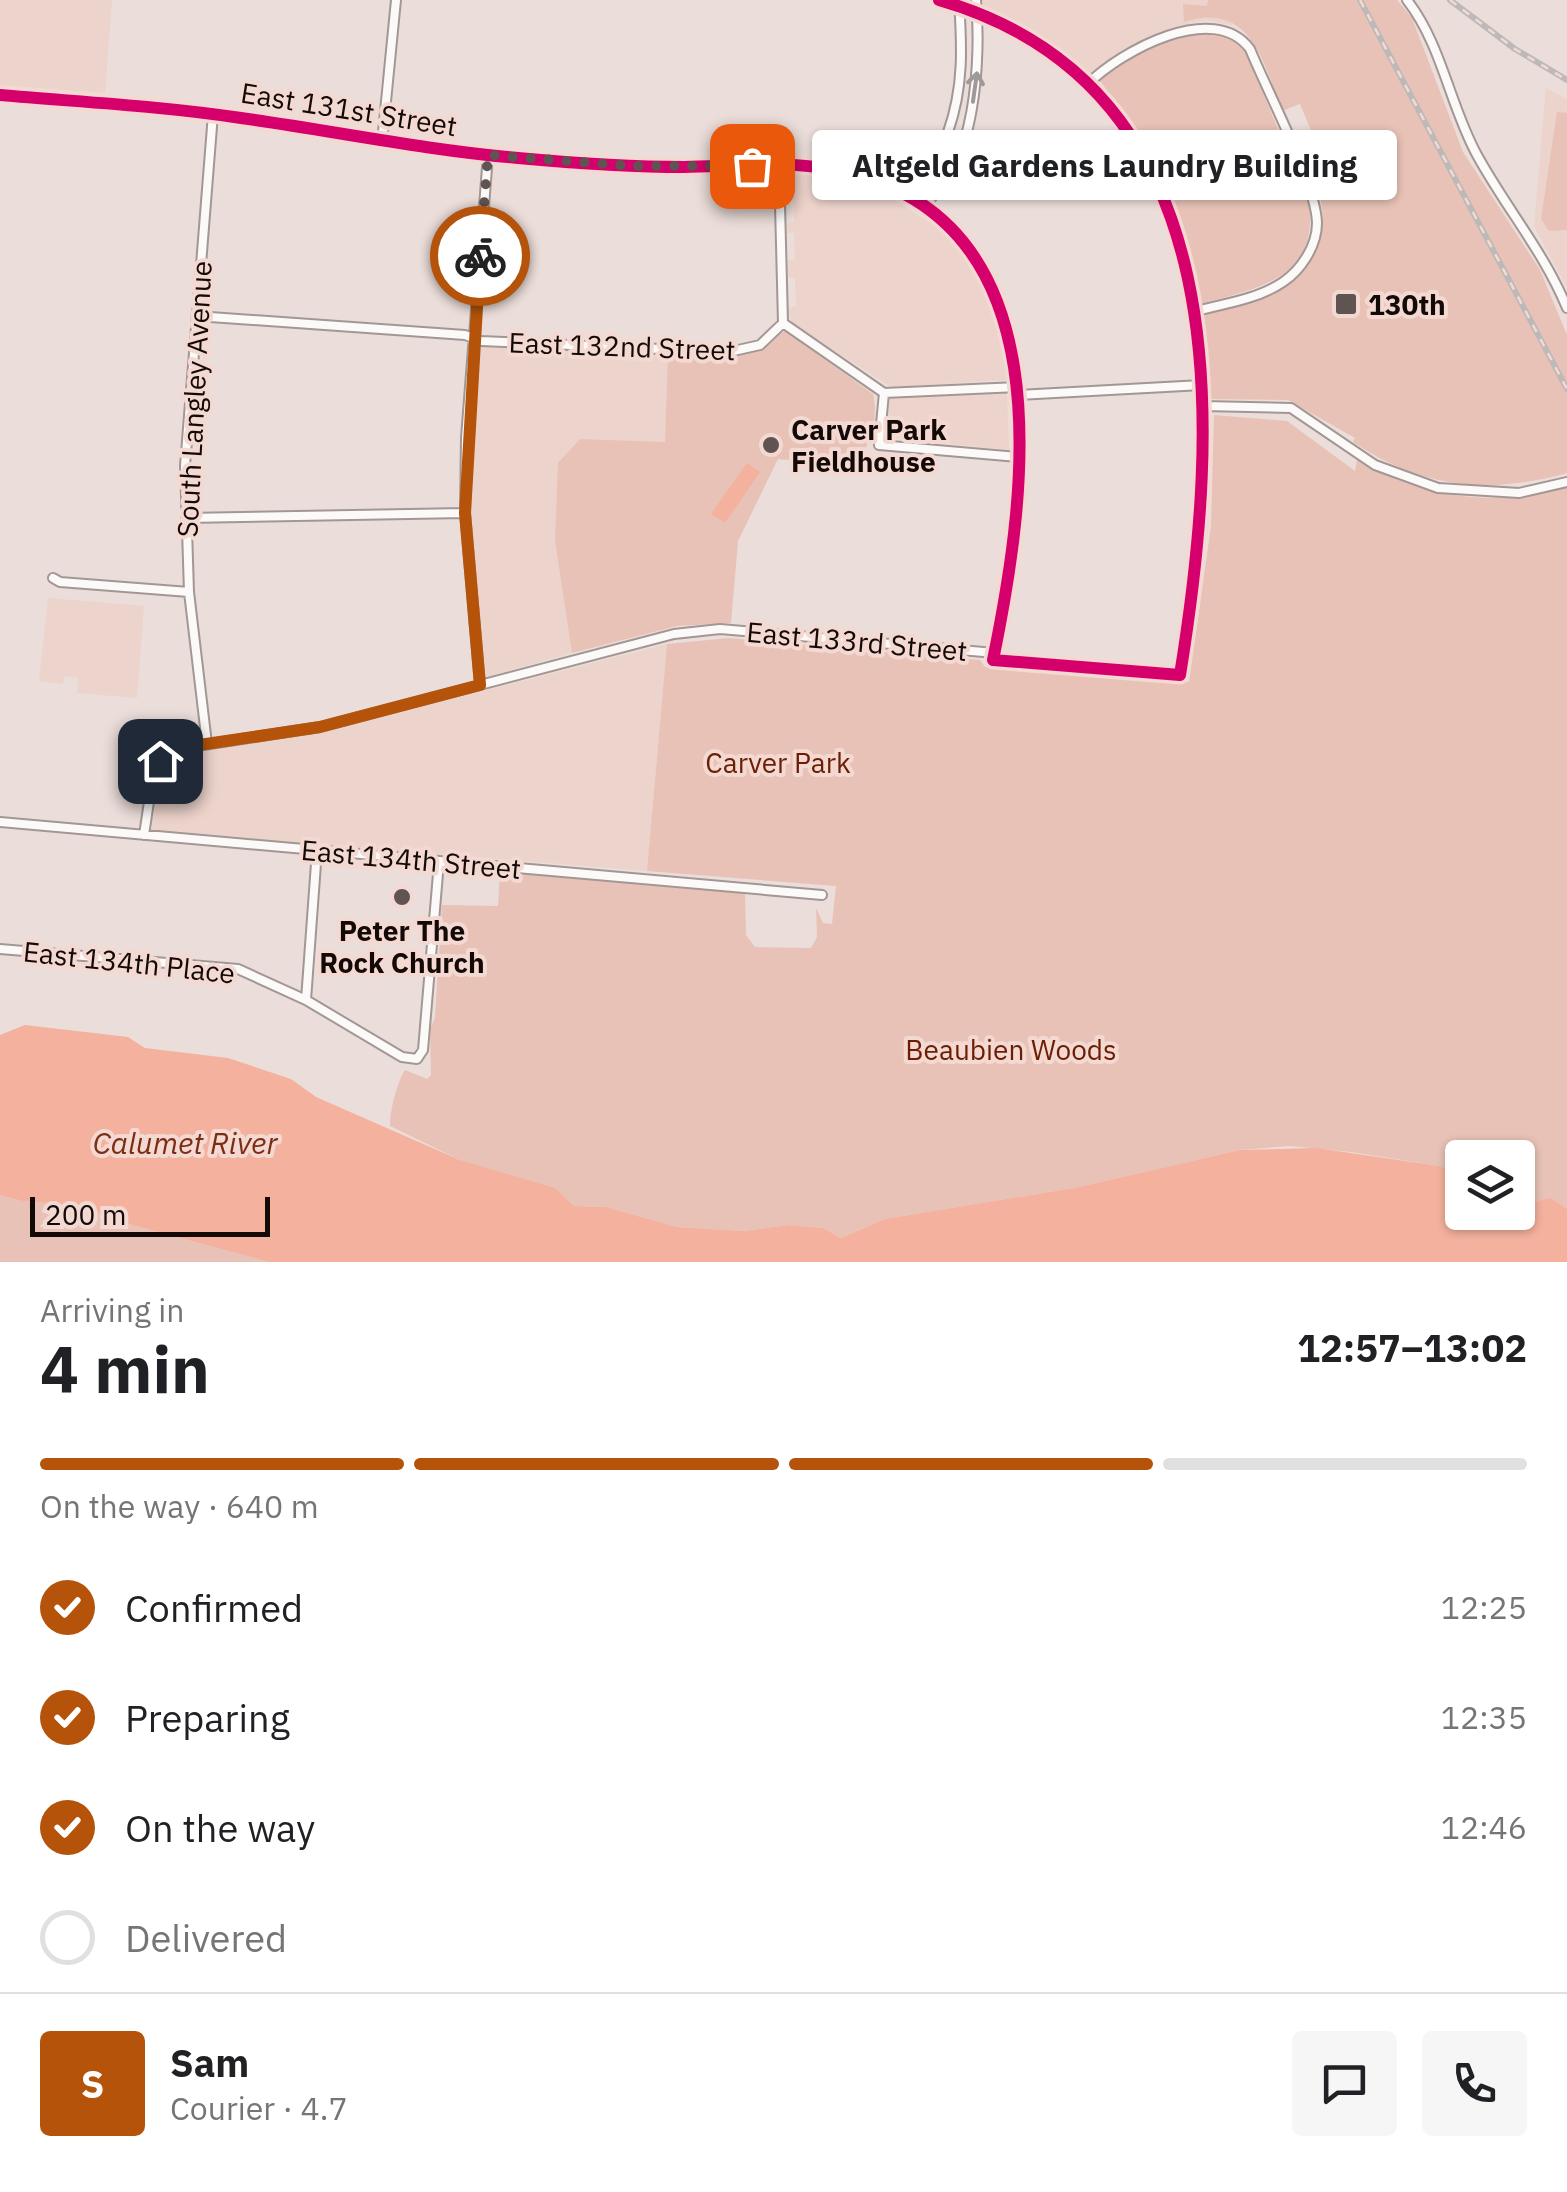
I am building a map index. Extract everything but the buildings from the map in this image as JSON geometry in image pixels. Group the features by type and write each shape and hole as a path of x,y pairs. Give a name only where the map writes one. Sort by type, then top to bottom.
{"street":[{"path":"382,142 396,0"},
{"path":"939,0 959,3 1031,40 1088,84 1126,129 1165,195 1195,312 1204,406 1291,408 1374,464 1438,488 1519,492 1567,482"},
{"path":"922,204 936,196 944,184 966,129 978,60 976,0"},
{"path":"1407,0 1425,28 1476,154 1543,255 1567,308"},
{"path":"922,204 924,184 956,108 963,55 959,3"},
{"path":"1088,84 1114,62 1199,26 1221,28 1242,39 1313,201 1317,224 1311,248 1297,271 1276,286 1195,312"},
{"name":"East 131st Street","path":"0,96 213,114 488,155 632,166 779,166 855,174 922,204"},
{"name":"South Langley Avenue","path":"206,744 189,592 186,518 196,316 213,114"},
{"path":"480,685 465,513 473,339 488,155"},
{"path":"779,166 783,324 884,393 1202,386"},
{"path":"922,204 963,246 992,286 1011,334 1018,391 1018,457 1007,587 994,656"},
{"name":"East 132nd Street","path":"196,316 473,339 729,352 760,345 783,324"},
{"path":"884,393 878,445 1018,457"},
{"name":"East 133rd Street","path":"144,835 154,774 161,759 179,748 320,727 674,634 720,630 1180,675 1201,530 1204,406"},
{"path":"186,518 465,513"},
{"path":"53,578 60,582 189,592"},
{"name":"East 134th Street","path":"0,822 438,862 750,885 822,895"},
{"path":"306,1000 317,850"},
{"name":"East 134th Place","path":"0,949 238,968 306,1000 402,1057 417,1059 423,1050 438,862"}],"shaded area":[{"path":"0,0 112,0 105,93 0,85"},
{"path":"981,0 1223,0 1232,25 1206,20 1191,23 1116,55 1088,76 1040,40 982,10"},
{"path":"1546,88 1567,99 1567,288 1534,226"},
{"path":"786,173 827,174 879,190 943,231 976,271 996,312 1010,370 1007,380 891,387 793,324 788,312 796,306 795,278 788,277 788,260 795,259 794,233 787,233 787,223 794,222 793,199 787,198"},
{"path":"478,346 668,352 665,442 580,439 555,541 572,653 486,677 474,587 470,505"},
{"path":"1007,393 1009,450 884,437 889,398"},
{"path":"48,598 144,606 137,698 77,693 78,678 64,676 63,684 39,681"},
{"path":"667,644 647,871 151,831 162,771 181,754 374,719"}],"green space":[{"path":"1208,0 1397,0 1412,18 1463,152 1540,270 1567,335 1567,473 1483,485 1430,478 1379,457 1353,442 1355,438 1288,400 1207,399 1200,315 1245,302 1287,282 1315,250 1322,228 1321,202 1300,151 1317,145 1300,104 1282,111 1261,56 1240,28 1225,20 1207,18 1184,22 1183,4 1207,6"},
{"path":"1215,30 1234,38 1247,54 1309,204 1310,229 1304,249 1280,276 1201,304 1165,186 1138,135 1100,81 1123,62 1153,46"},
{"path":"1557,112 1567,113 1567,230 1549,231 1541,219"},
{"path":"785,331 873,394 872,431 856,466 778,459 738,541 731,623 677,626 572,653 555,541 558,463 580,439 665,442 668,352 743,354"},
{"path":"1214,415 1287,421 1355,471 1357,460 1433,491 1485,498 1567,488 1567,1209 1550,1199 1535,1202 1535,1140 1445,1140 1445,1168 1290,1146 1240,1150 1079,1187 885,1219 841,1238 823,1228 788,1225 744,1231 677,1227 606,1207 574,1206 560,1193 460,1160 390,1126 394,1097 405,1070 427,1079 431,1075 430,1029 435,1018 442,905 498,906 500,872 736,888 745,893 746,935 755,947 811,948 817,937 816,908 823,923 832,924 836,886 647,871 667,644 729,638 980,660 985,667 1189,682 1211,526"},
{"path":"0,1195 22,1201 86,1206 110,1219 269,1262 0,1262"}],"water":[{"path":"747,463 760,472 725,523 711,514"},
{"name":"Calumet River","path":"25,1025 128,1037 145,1048 228,1058 291,1079 316,1097 460,1160 555,1188 574,1206 606,1207 677,1227 744,1231 788,1225 823,1228 841,1238 885,1219 1079,1187 1240,1150 1316,1148 1445,1168 1445,1230 1535,1230 1535,1202 1550,1198 1567,1209 1567,1262 269,1262 110,1219 86,1206 22,1201 0,1195 0,1035"}],"railway":[{"path":"1360,0 1567,389"},
{"path":"1450,0 1515,49 1567,80"}],"cycle path":[{"path":"0,95 211,114 539,160 643,166 816,167 910,197 962,241 996,300 1014,368 1020,442 1016,518 993,660 1180,675 1194,579 1202,478 1201,376 1188,277 1159,187 1110,107 1038,44 939,0"}],"way so far":[{"path":"480,256 488,155 632,166 752,166"}],"place":[{"name":"Altgeld Gardens Laundry Building","path":"752,166"},
{"name":"130th","path":"1346,304"},
{"name":"Carver Park Fieldhouse","path":"771,445"},
{"name":"Peter The Rock Church","path":"402,897"}],"route":[{"path":"160,761 166,753 179,748 320,727 480,685 470,608 465,513 466,438 480,256"}],"park label":[{"name":"Carver Park","path":"778,762"},
{"name":"Beaubien Woods","path":"1011,1049"}]}
